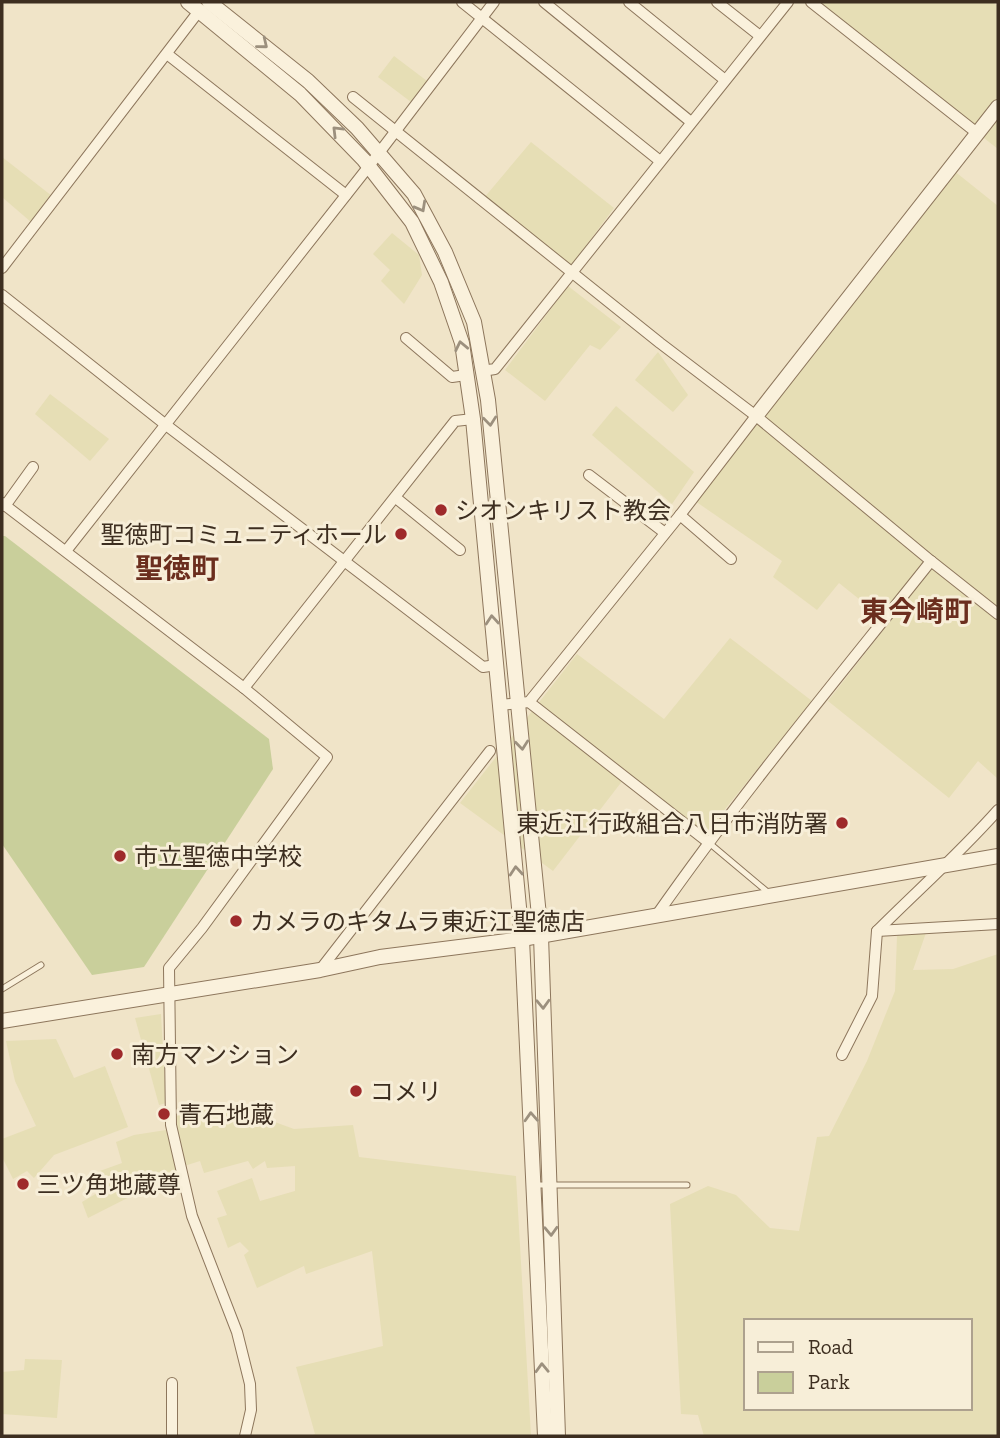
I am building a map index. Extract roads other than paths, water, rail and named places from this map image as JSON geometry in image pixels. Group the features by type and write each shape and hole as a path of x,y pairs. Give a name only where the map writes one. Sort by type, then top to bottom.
{"street":[{"path":"462,2 660,161"},
{"path":"66,551 369,166 494,2"},
{"path":"544,2 691,122"},
{"path":"629,2 725,80"},
{"path":"717,2 760,36"},
{"path":"482,371 495,369 788,2"},
{"path":"811,2 978,133"},
{"path":"2,268 167,54 199,5"},
{"path":"199,5 309,81 379,153 414,194 445,252 474,322 488,400 523,702 541,936 545,1436"},
{"path":"199,5 300,94 369,166 412,222 441,282 462,343 472,419 522,939 542,1185 558,1436"},
{"path":"167,54 346,195"},
{"path":"353,97 756,415 931,562 998,614"},
{"path":"500,705 523,702 680,515 998,107"},
{"path":"2,296 483,667 496,665"},
{"path":"406,338 452,377 466,375"},
{"path":"244,688 455,421 472,419"},
{"path":"33,467 4,504 244,688 327,757 202,928 169,968 172,1125 192,1216 237,1332 250,1384 251,1409 245,1436"},
{"path":"589,475 665,533"},
{"path":"396,498 460,550"},
{"path":"680,515 732,559"},
{"path":"656,916 708,842 931,562"},
{"path":"523,702 708,842"},
{"path":"320,970 490,751"},
{"path":"842,1055 872,996 877,930 948,864 998,810"},
{"path":"2,1021 320,970 380,957 541,936 998,856"},
{"path":"877,930 998,924"},
{"path":"172,1383 172,1436"}],"lane":[{"path":"708,842 771,896"},
{"path":"2,989 41,965"},
{"path":"542,1185 687,1185"}],"place":[{"name":"シオンキリスト教会","path":"441,510"},
{"name":"聖徳町コミュニティホール","path":"401,534"},
{"name":"東近江行政組合八日市消防署","path":"842,823"},
{"name":"市立聖徳中学校","path":"120,856"},
{"name":"カメラのキタムラ東近江聖徳店","path":"236,921"},
{"name":"南方マンション","path":"117,1054"},
{"name":"コメリ","path":"356,1091"},
{"name":"青石地蔵","path":"164,1114"},
{"name":"三ツ角地蔵尊","path":"23,1184"}],"district":[{"name":"聖徳町","path":"177,568"},
{"name":"東今崎町","path":"916,611"}]}
